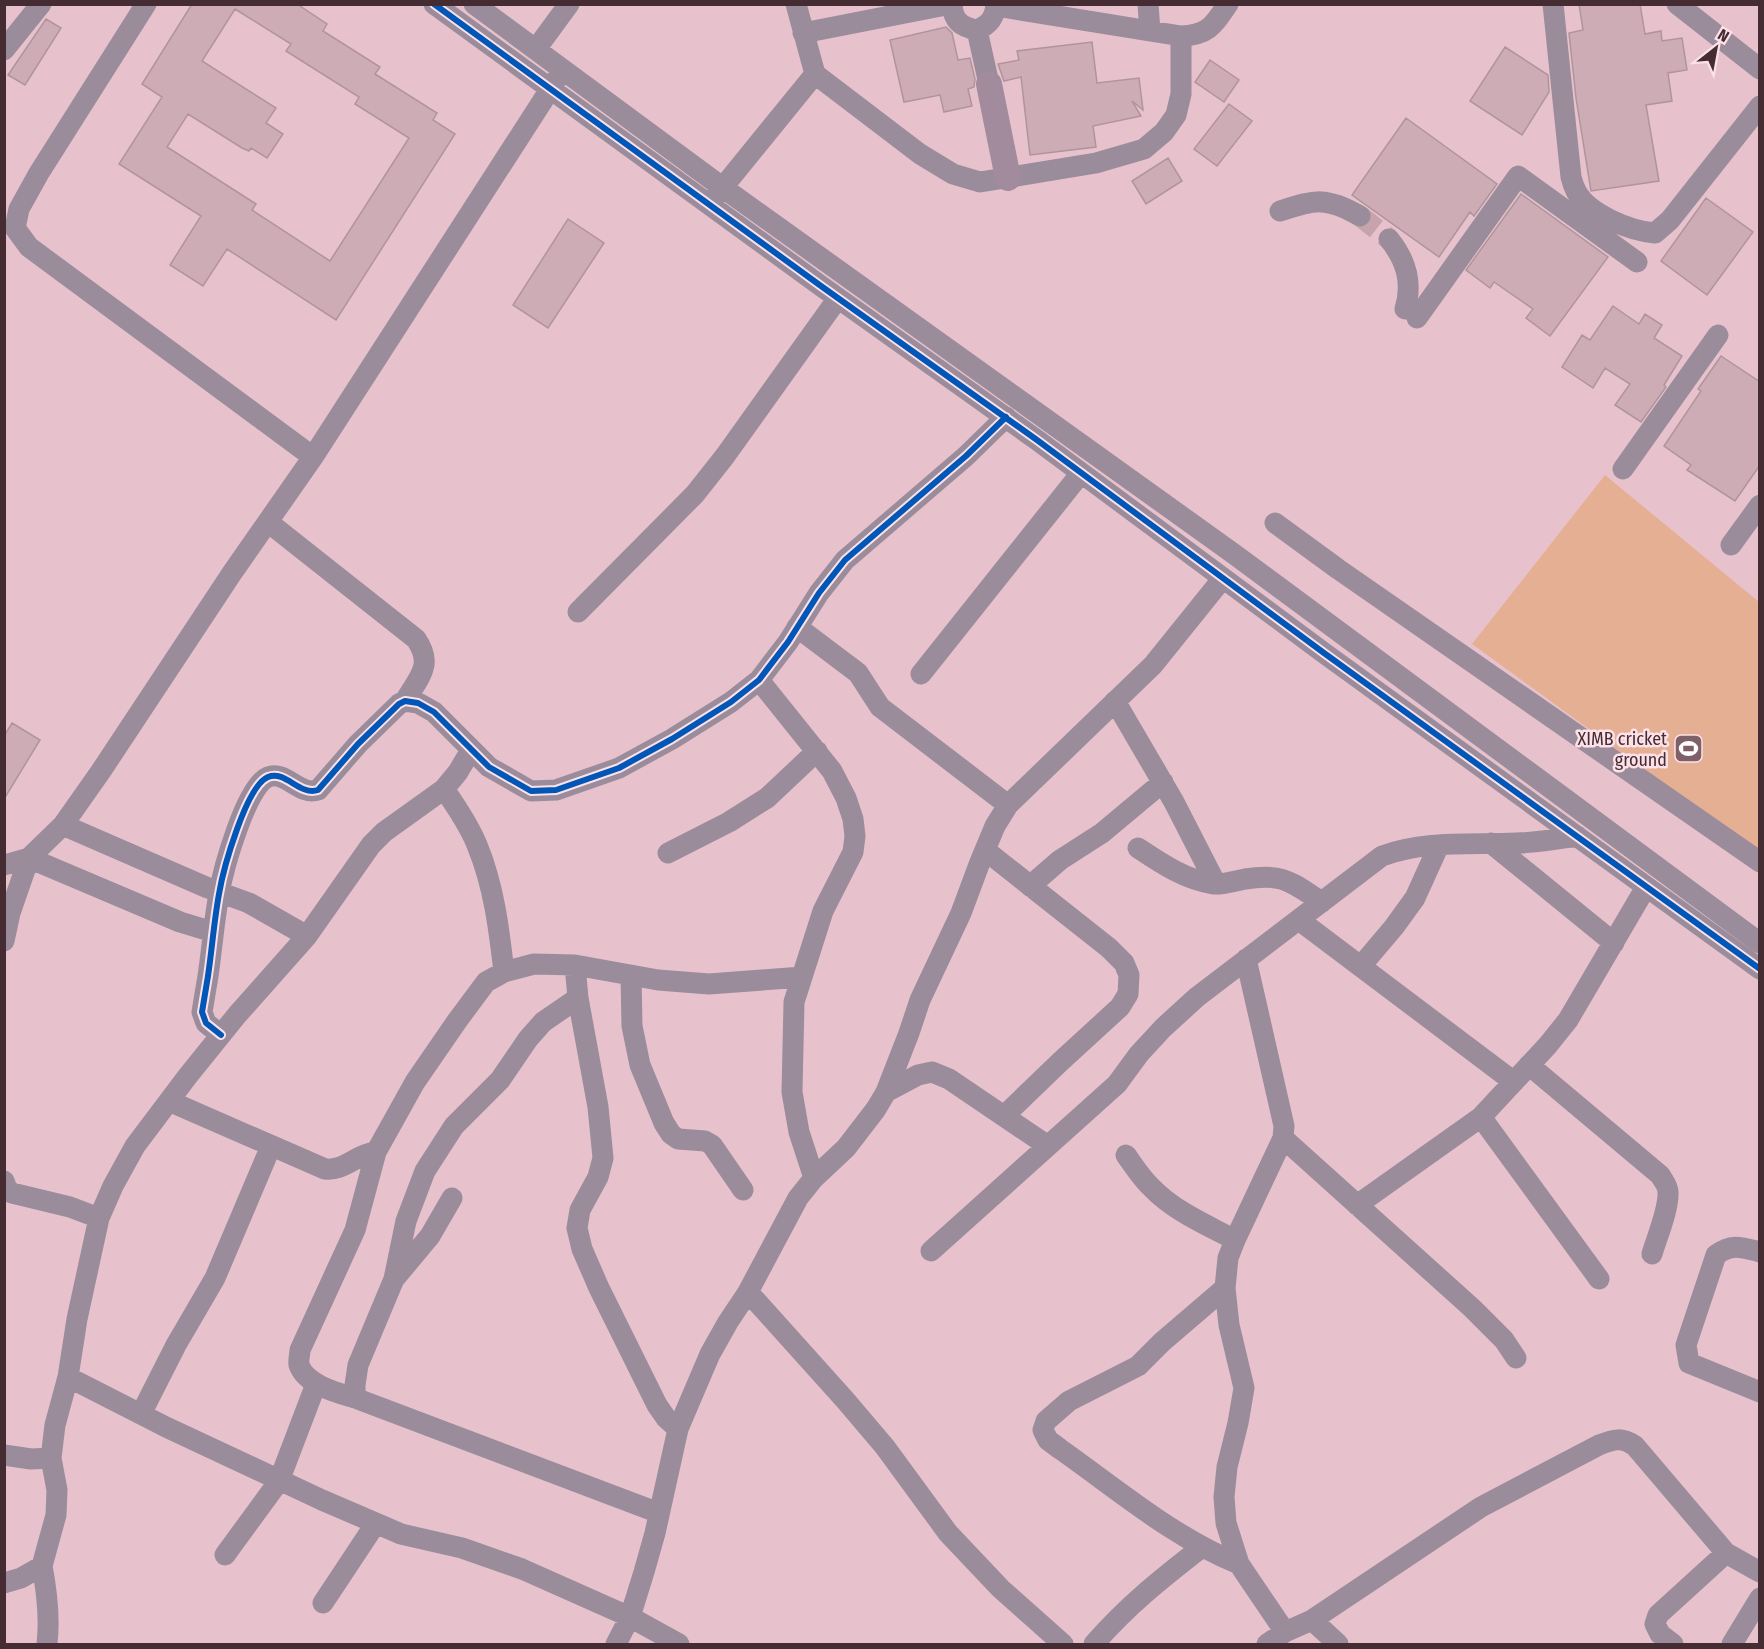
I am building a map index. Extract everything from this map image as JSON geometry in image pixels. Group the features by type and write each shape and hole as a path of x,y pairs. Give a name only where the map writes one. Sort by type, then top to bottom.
{"main road":[{"path":"989,84 1008,178"}],"street":[{"path":"4,50 41,4"},
{"path":"146,4 39,172 19,209 15,228 29,248 313,457"},
{"path":"434,4 838,298 1006,417 1760,969"},
{"path":"474,4 722,187 1234,554 1760,943"},
{"path":"536,49 568,4"},
{"path":"796,4 815,74 920,154 953,174 980,182 1096,163 1143,149 1164,132 1176,115 1180,94 1181,36"},
{"path":"803,33 951,4 955,19 960,25 977,30 993,19 996,5 1181,36 1198,36 1208,29 1228,4"},
{"path":"1148,4 1150,31"},
{"path":"1553,4 1571,177 1576,192 1592,208 1620,225 1638,231 1655,232 1670,220 1760,106"},
{"path":"1677,4 1760,69"},
{"path":"977,30 989,84"},
{"path":"4,941 10,913 29,858 63,825 313,457 564,69"},
{"path":"710,205 722,187 815,74"},
{"path":"1389,239 1401,253 1408,276 1411,314 1518,176 1637,262"},
{"path":"1280,211 1314,201 1333,203 1360,216"},
{"path":"578,612 695,494 725,456 838,298"},
{"path":"1623,469 1718,335"},
{"path":"405,701 418,703 434,712 489,767 531,791 556,790 619,768 672,739 730,702 759,680 844,560 966,456 1006,417"},
{"path":"921,674 1082,473"},
{"path":"1731,545 1760,505"},
{"path":"221,1035 206,1023 202,1012 219,892 247,804 264,778 274,775 303,790 312,792 318,790 358,744 399,704 405,701 422,670 425,658 423,649 416,639 268,522"},
{"path":"1275,523 1760,862"},
{"path":"616,1644 630,1617 647,1563 678,1429 710,1354 748,1292 798,1198 814,1178 846,1148 886,1092 920,1000 961,913 985,850 1008,805 1153,665 1223,578"},
{"path":"797,627 858,673 880,707 1008,805"},
{"path":"759,680 831,771 846,798 853,819 855,836 853,852 824,911 794,1002 792,1092 799,1132 814,1178"},
{"path":"1115,701 1163,782 1216,884"},
{"path":"47,1644 48,1609 42,1566 56,1515 57,1490 51,1458 55,1425 68,1377 77,1318 99,1218 113,1186 135,1146 221,1035 307,936 371,844 444,789 458,772 471,750"},
{"path":"668,853 729,822 768,798 817,751"},
{"path":"1030,886 1060,860 1102,833 1163,782"},
{"path":"444,789 477,843 497,911 504,972"},
{"path":"63,825 249,903 307,936"},
{"path":"931,1251 1117,1084 1139,1054 1197,997 1382,856 1401,849 1439,845 1518,843 1576,836"},
{"path":"1491,843 1614,943"},
{"path":"1361,966 1415,898 1439,845"},
{"path":"1138,848 1190,879 1216,884 1267,876 1282,878 1322,902"},
{"path":"985,850 1109,948 1124,963 1129,975 1128,994 1120,1007 1005,1115"},
{"path":"4,865 29,858 180,922 213,932"},
{"path":"1357,1205 1481,1117 1514,1082 1568,1020 1646,887"},
{"path":"1299,920 1514,1082"},
{"path":"1246,959 1284,1126 1283,1138 1228,1258 1225,1288 1229,1325 1244,1388 1239,1424 1227,1467 1224,1497 1226,1523 1239,1564 1276,1638 1312,1620 1480,1507 1613,1439 1624,1439 1635,1446 1726,1553 1760,1572"},
{"path":"659,1514 356,1398 327,1390 316,1384 299,1365 300,1350 355,1230 376,1152 415,1082 486,982 504,972 534,964 575,965 658,980 709,984 802,977"},
{"path":"575,965 578,998 598,1107 603,1158 598,1177 580,1210 577,1228 582,1249 599,1288 657,1405 666,1419 678,1429"},
{"path":"632,975 632,1026 640,1065 664,1123 671,1134 678,1139 705,1141 712,1145 743,1190"},
{"path":"356,1398 358,1365 394,1279 406,1221 425,1171 454,1126 500,1080 528,1039 543,1022 578,998"},
{"path":"1529,1065 1660,1175 1668,1192 1652,1254"},
{"path":"886,1092 918,1075 932,1072 949,1079 1048,1146"},
{"path":"169,1101 325,1169 333,1170 344,1167 364,1153 376,1152"},
{"path":"1481,1117 1599,1279"},
{"path":"1283,1138 1472,1308 1504,1341 1516,1358"},
{"path":"141,1414 176,1345 215,1278 271,1146"},
{"path":"1126,1155 1151,1188 1163,1198 1235,1240"},
{"path":"5,1186 12,1193 21,1197 70,1207 99,1218"},
{"path":"394,1279 430,1236 452,1198"},
{"path":"1760,1252 1737,1246 1725,1248 1716,1255 1686,1345 1689,1363 1760,1392"},
{"path":"1225,1288 1162,1342 1138,1366 1069,1401 1046,1421 1043,1430 1048,1440 1060,1449 1202,1547 1239,1564"},
{"path":"748,1292 885,1447 948,1533 1001,1589 1063,1644"},
{"path":"68,1377 279,1481 376,1524 401,1534 462,1548 512,1565 630,1617 679,1644"},
{"path":"225,1555 279,1481 316,1384"},
{"path":"4,1455 31,1459 51,1458"},
{"path":"323,1603 376,1524"},
{"path":"1094,1644 1142,1593 1202,1547"},
{"path":"1672,1644 1660,1634 1655,1624 1658,1615 1726,1553"},
{"path":"4,1583 21,1578 42,1566"},
{"path":"1732,1644 1760,1598"},
{"path":"1312,1620 1338,1644"}],"shaded area":[{"name":"XIMB cricket ground","path":"1605,475 1759,602 1759,853 1472,644"}],"building":[{"path":"192,4 297,4 327,24 323,31 380,67 375,74 437,113 433,120 455,134 336,320 227,249 203,286 170,265 201,216 119,164 162,97 142,84","holes":["235,9 291,44 286,51 359,97 355,104 409,138 330,261 252,210 256,204 167,147 188,114 242,148 249,151 251,148 267,158 283,134 266,123 276,108 202,61"]},
{"path":"1579,4 1640,4 1645,34 1661,31 1662,41 1682,38 1687,70 1668,73 1672,101 1646,105 1659,181 1591,191 1576,98 1569,33 1583,30"},
{"path":"46,19 61,28 25,85 8,75"},
{"path":"946,27 952,33 958,60 970,58 975,79 974,87 968,89 972,106 944,112 940,95 904,102 890,40"},
{"path":"1092,42 1097,83 1139,78 1143,110 1132,101 1141,116 1093,126 1096,147 1030,155 1021,77 1004,81 998,64 1019,60 1017,51"},
{"path":"1505,47 1548,75 1549,92 1522,135 1470,101"},
{"path":"1210,60 1239,80 1224,102 1195,82"},
{"path":"1229,104 1252,121 1217,166 1194,149"},
{"path":"1406,118 1497,184 1474,216 1470,212 1439,257 1352,195"},
{"path":"1168,158 1182,181 1146,204 1132,181"},
{"path":"1521,194 1608,257 1550,336 1526,318 1533,309 1494,282 1490,288 1466,270"},
{"path":"1706,198 1753,232 1707,295 1661,261"},
{"path":"568,219 604,243 548,328 513,305"},
{"path":"1613,306 1639,324 1645,314 1662,325 1654,338 1682,356 1664,385 1666,387 1641,422 1615,405 1630,384 1605,368 1593,388 1562,367 1582,335 1590,340"},
{"path":"1721,356 1760,382 1760,465 1735,501 1687,470 1691,465 1664,446 1701,391 1698,389"},
{"path":"12,723 40,740 4,799 4,736"}],"tunnel":[{"path":"1360,216 1389,239"}],"cycle path":[{"path":"434,4 1037,440 1324,653 1760,969"},
{"path":"221,1035 206,1023 202,1012 219,894 230,849 244,812 260,784 268,777 281,777 305,790 318,790 358,744 399,704 405,701 418,703 434,712 489,767 531,791 556,790 619,768 672,739 731,702 759,680 788,642 819,593 845,560 966,456 1006,417"}],"place":[{"name":"XIMB cricket ground","path":"1688,749"}]}
